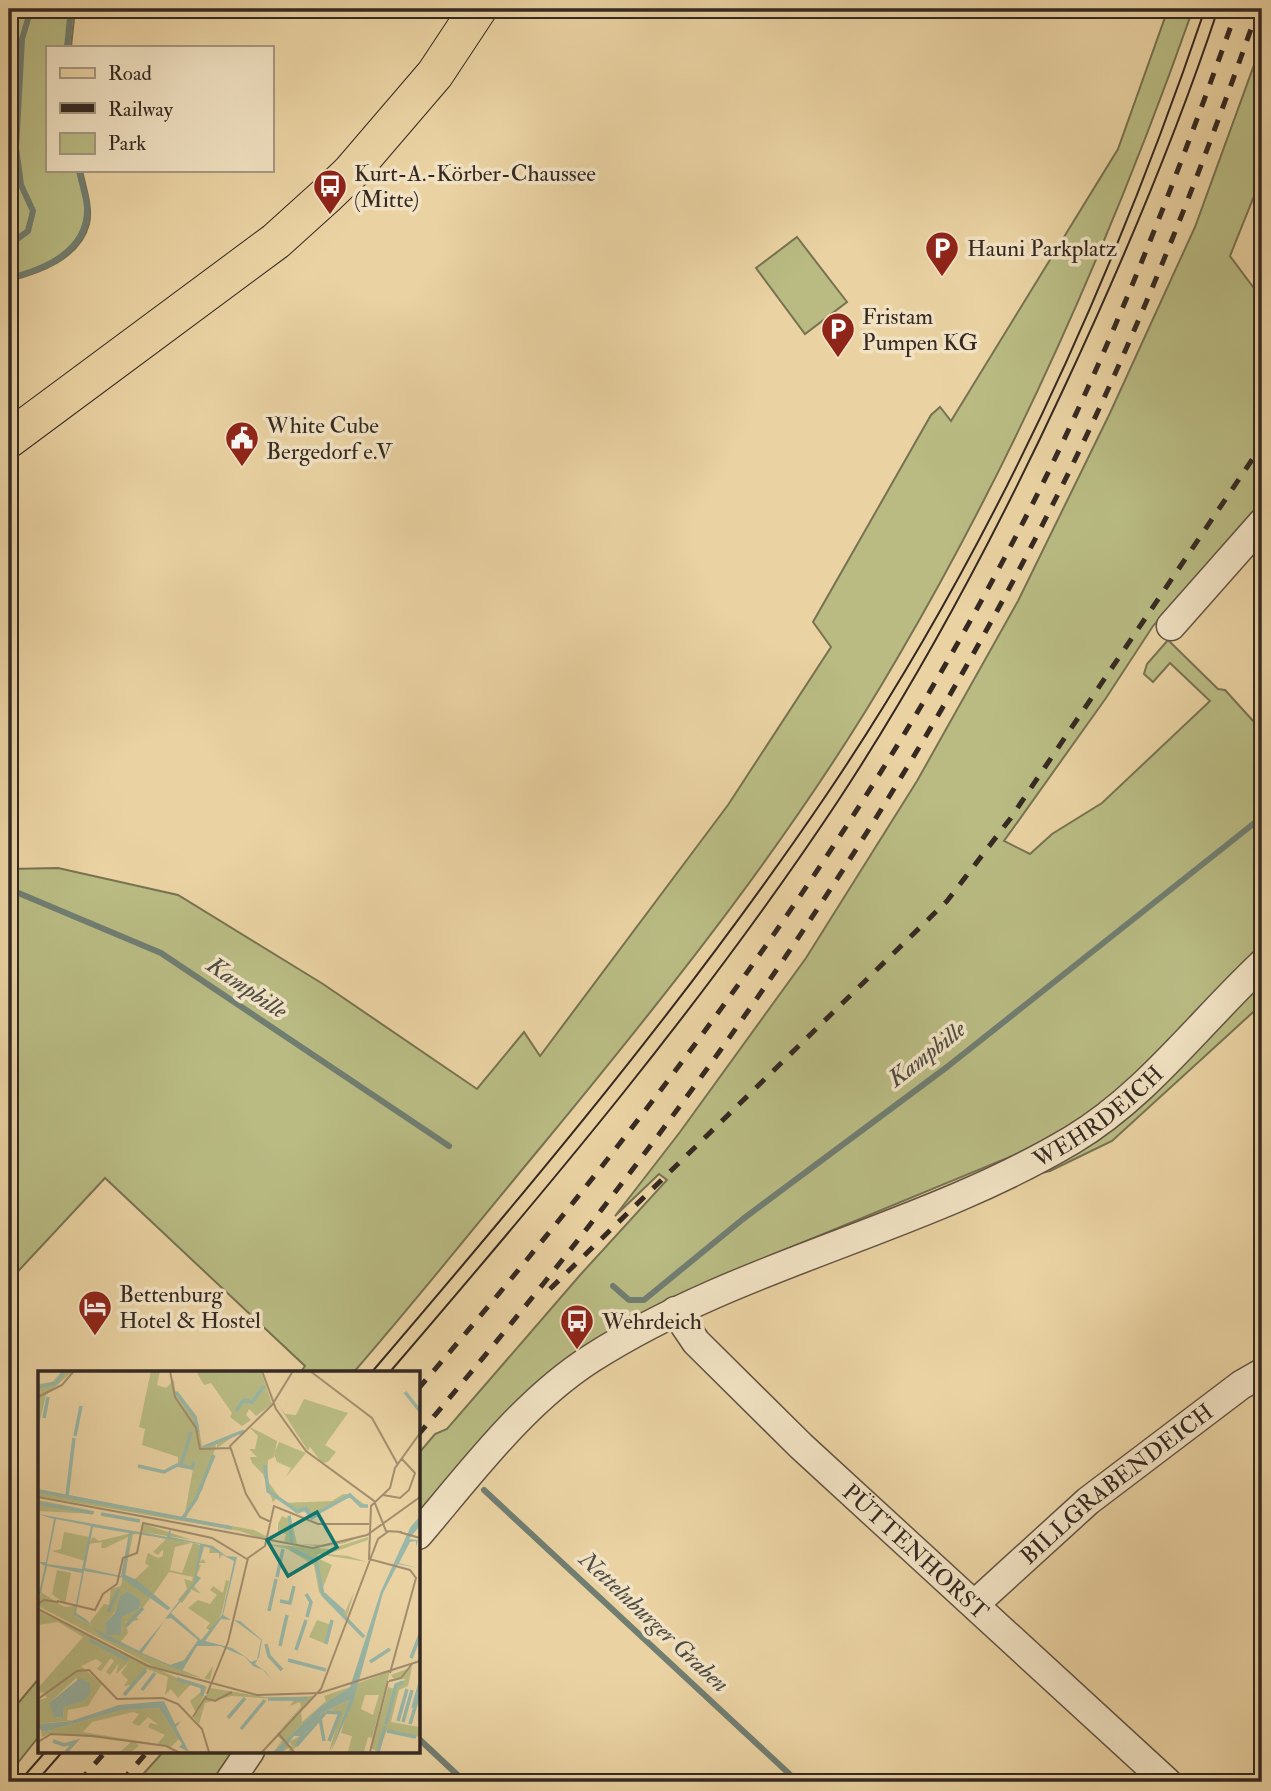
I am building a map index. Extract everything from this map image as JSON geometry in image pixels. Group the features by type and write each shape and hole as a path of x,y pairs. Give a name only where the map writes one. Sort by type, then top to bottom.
{"main road":[{"path":"9,439 276,242 320,202 351,172 435,74 478,9"}],"street":[{"path":"1171,626 1262,523"},
{"name":"WEHRDEICH","path":"420,1533 483,1460 564,1379 592,1358 674,1311 992,1184 1074,1139 1105,1117 1142,1084 1262,964"},
{"name":"PÜTTENHORST","path":"674,1311 696,1342 801,1446 1167,1782"},
{"name":"BILLGRABENDEICH","path":"975,1604 1088,1501 1241,1385 1262,1373"},
{"path":"229,1782 249,1752"}],"green space":[{"path":"9,9 75,9 71,46 46,46 46,172 82,172 90,211 89,224 77,247 57,263 9,281"},
{"path":"1168,9 1193,9 1130,176 1061,340 984,501 898,657 859,721 819,784 732,907 593,1084 355,1371 301,1371 305,1366 105,1178 9,1281 9,869 58,868 178,895 323,984 477,1089 524,1032 540,1056 728,805 831,647 813,622 931,415 940,407 951,421 1118,149"},
{"path":"1262,43 1262,176 1230,256 1262,299 1262,501 1153,626 1106,698 1004,841 1030,854 1052,834 1102,803 1210,701 1170,663 1153,682 1144,674 1147,664 1168,640 1218,689 1225,690 1255,723 1262,717 1262,943 1135,1078 1094,1113 1041,1144 722,1276 575,1353 420,1520 420,1452 435,1434 447,1429 581,1274 667,1180 659,1174 615,1216 680,1132 806,958 917,781 1018,601 1110,413 1195,227"},
{"path":"797,237 847,302 805,334 756,268"},
{"path":"1262,964 1262,1004 1112,1141 1050,1171 992,1184 1072,1140"},
{"path":"38,1679 38,1738 9,1774 9,1714"},
{"path":"163,1752 235,1752 213,1782 136,1782"}],"waterway":[{"path":"9,239 17,239 28,231 33,211 21,185 16,148 22,39 31,9"},
{"path":"67,46 71,9"},
{"path":"9,278 50,264 72,247 81,236 87,207 80,172"},
{"name":"Kampbille","path":"613,1286 629,1300 644,1300 743,1219 947,1067 1262,817"},
{"name":"Kampbille","path":"9,889 161,953 449,1146"},
{"name":"Nettelnburger Graben","path":"484,1490 798,1782"},
{"path":"420,1740 465,1782"}],"tram line":[{"path":"373,1371 549,1161 664,1018 774,870 886,703 941,609 1042,414 1129,214 1205,9"},
{"path":"391,1371 565,1164 679,1022 787,876 870,752 958,600 1038,443 1085,343 1165,154 1218,9"},
{"path":"19,1782 45,1752"},
{"path":"36,1782 62,1752"}],"railway":[{"path":"420,1387 593,1178 677,1069 834,845 907,729 976,610 1068,431 1146,252 1237,9"},
{"path":"420,1433 509,1326 684,1101 766,985 920,746 991,622 1057,496 1114,377 1190,195 1258,9"},
{"path":"550,1289 947,901 1010,819 1262,445"},
{"path":"79,1782 105,1752"},
{"path":"121,1782 147,1752"}],"place":[{"name":"Kurt-A.-Körber-Chaussee (Mitte)","path":"330,216"},
{"name":"Hauni Parkplatz","path":"942,278"},
{"name":"Fristam Pumpen KG","path":"838,359"},
{"name":"White Cube Bergedorf e.V","path":"242,468"},
{"name":"Bettenburg Hotel & Hostel","path":"95,1337"},
{"name":"Wehrdeich","path":"577,1351"}]}
